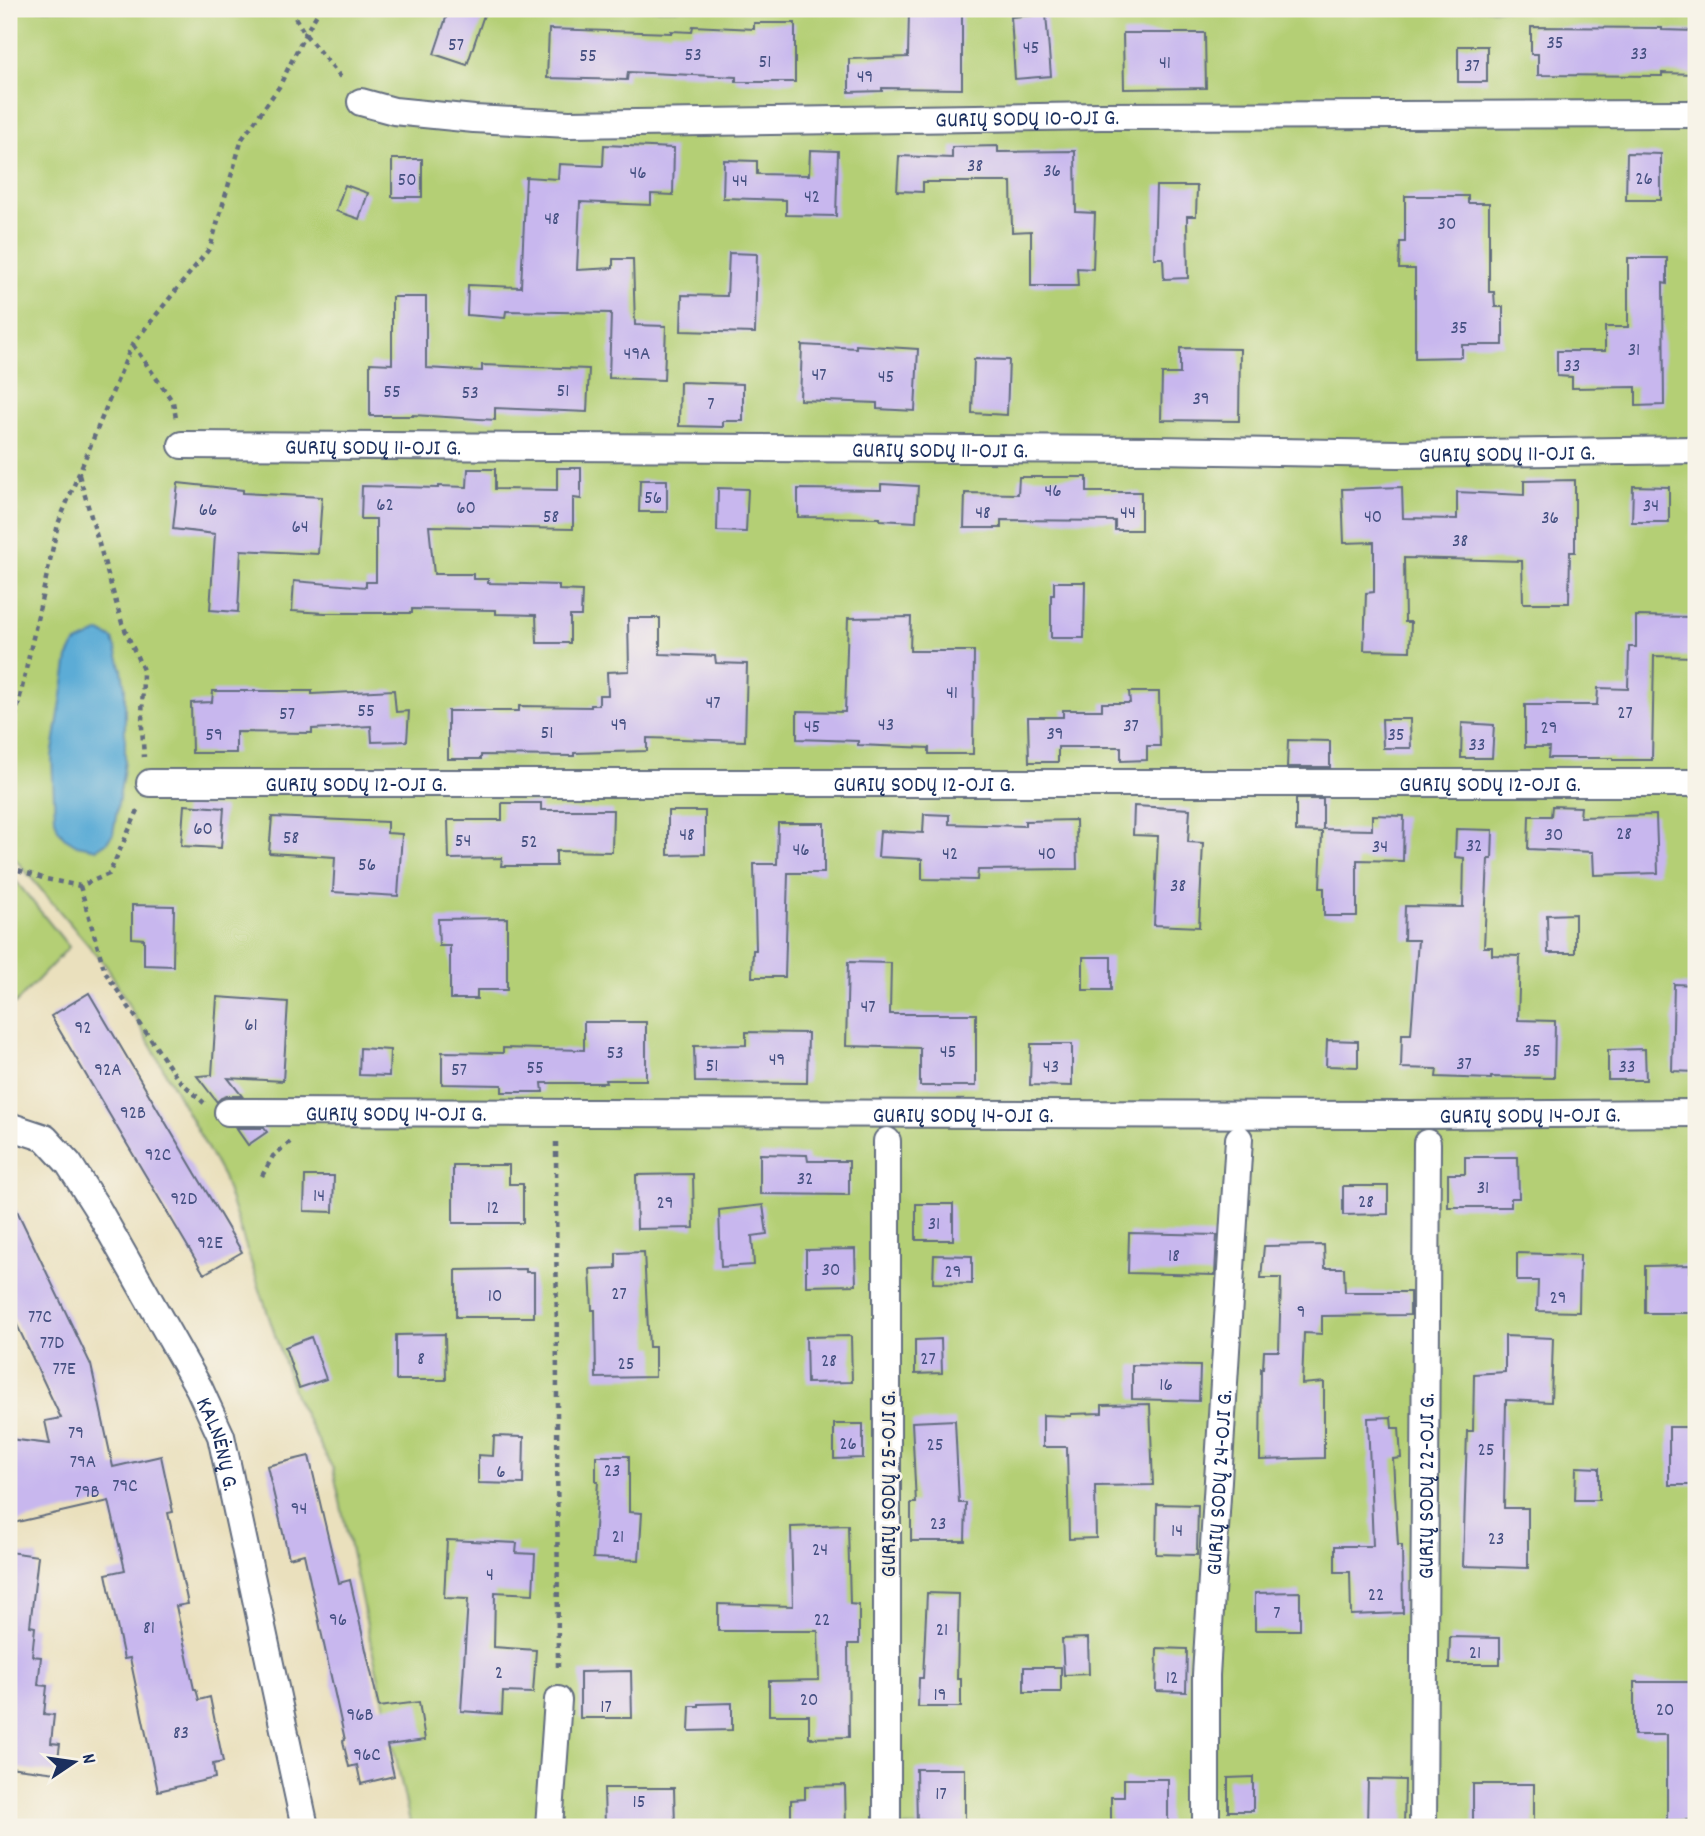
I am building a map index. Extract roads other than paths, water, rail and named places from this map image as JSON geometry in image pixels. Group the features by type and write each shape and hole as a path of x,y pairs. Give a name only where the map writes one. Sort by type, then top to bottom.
{"street":[{"name":"GURIŲ SODŲ 10-OJI G.","path":"361,102 394,111 569,124 1101,116 1696,114"},
{"name":"GURIŲ SODŲ 11-OJI G.","path":"182,445 1154,450 1398,454 1696,450"},
{"name":"GURIŲ SODŲ 12-OJI G.","path":"150,783 1696,783"},
{"name":"GURIŲ SODŲ 14-OJI G.","path":"228,1112 1367,1115 1696,1113"},
{"name":"KALNĖNŲ G.","path":"9,1126 46,1138 69,1164 97,1208 199,1388 221,1436 305,1827"},
{"name":"GURIŲ SODŲ 24-OJI G.","path":"1206,1827 1206,1675 1240,1139"},
{"name":"GURIŲ SODŲ 25-OJI G.","path":"887,1141 887,1827"},
{"name":"GURIŲ SODŲ 22-OJI G.","path":"1423,1827 1427,1143"},
{"path":"549,1827 558,1700"}],"water":[{"path":"100,632 113,639 122,670 125,689 125,762 113,834 97,849 77,845 64,837 58,829 55,819 52,757 68,658 75,644"}]}
